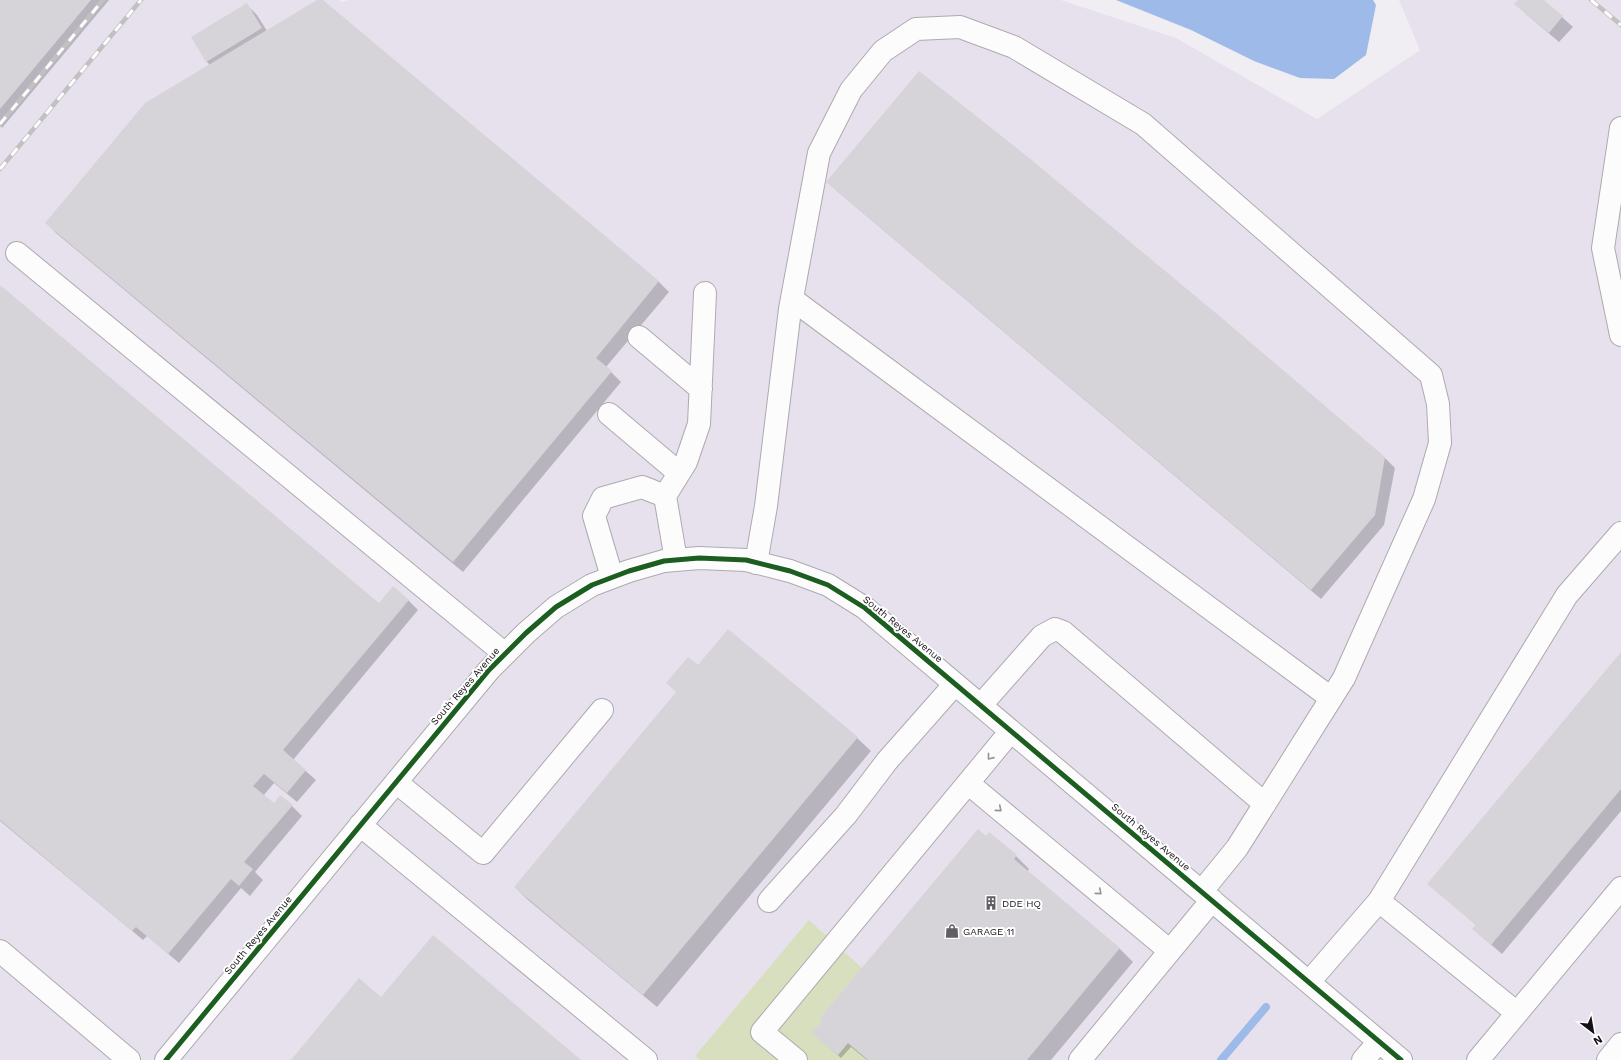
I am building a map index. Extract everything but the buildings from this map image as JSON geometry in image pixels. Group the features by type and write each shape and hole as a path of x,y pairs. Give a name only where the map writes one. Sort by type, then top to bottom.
{"street":[{"path":"756,563 766,506 792,299 819,153 851,90 883,50 916,29 960,27 1014,47 1143,124 1431,375 1438,404 1440,444 1424,499 1344,678 1207,896 1170,951 1080,1060"},
{"path":"1621,128 1603,248 1621,336"},
{"path":"17,253 505,654"},
{"path":"676,560 665,496 686,462 699,424 706,292"},
{"path":"792,299 1331,698"},
{"path":"639,337 701,389"},
{"path":"609,414 679,473"},
{"path":"612,577 594,516 603,498 642,487 665,496"},
{"path":"1309,982 1379,901 1567,595 1621,533"},
{"name":"South Reyes Avenue","path":"166,1060 489,670 526,632 556,607 592,585 612,577 664,561 700,558 746,560 790,571 828,585 865,608 1400,1060"},
{"path":"981,706 1042,636 1055,629 1062,632 1265,804"},
{"path":"769,901 846,815 887,761 955,684"},
{"path":"396,782 483,853 602,710"},
{"path":"796,1060 762,1032 969,784 1011,731"},
{"path":"969,784 1170,951"},
{"path":"360,825 646,1060"},
{"path":"1478,1060 1621,888"},
{"path":"1379,901 1517,1013"},
{"path":"0,951 129,1060"},
{"path":"1363,1060 1380,1042"},
{"path":"1608,1060 1621,1044"}],"shaded area":[{"path":"0,0 340,0 342,2 348,0 1061,0 1176,38 1317,119 1420,50 1399,0 1621,0 1621,1060 0,1060"}],"green space":[{"path":"809,920 862,968 819,1019 822,1022 812,1033 838,1055 848,1043 868,1060 700,1060 695,1056"}],"water":[{"path":"1116,0 1373,0 1376,5 1366,55 1334,79 1300,78 1254,61 1191,30"}],"waterway":[{"path":"1221,1060 1266,1007"}],"railway":[{"path":"0,124 103,0"},
{"path":"0,169 141,0"},
{"path":"1591,0 1621,25"}],"cycle path":[{"path":"166,1060 489,670 526,633 556,607 592,585 629,571 664,561 699,558 746,560 790,571 828,585 865,608 1401,1060"}],"place":[{"name":"DDE HQ","path":"991,903"},
{"name":"GARAGE 11","path":"952,931"}]}
